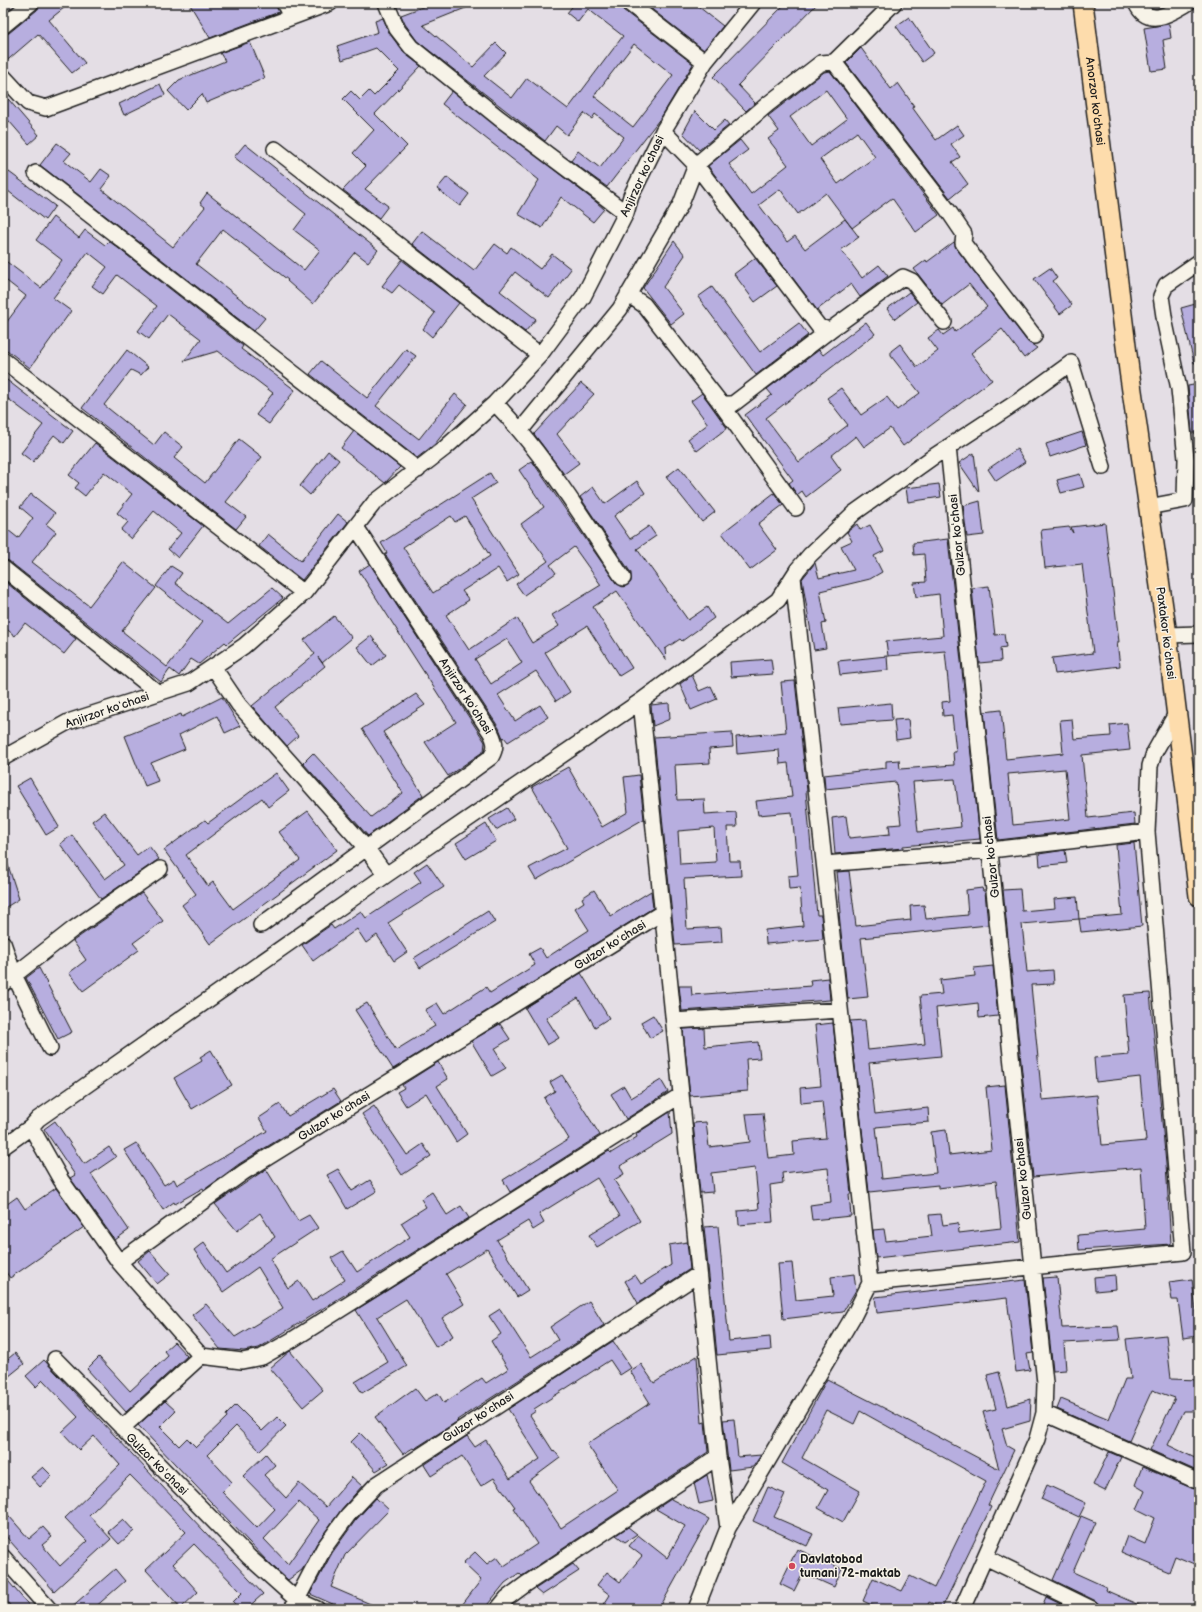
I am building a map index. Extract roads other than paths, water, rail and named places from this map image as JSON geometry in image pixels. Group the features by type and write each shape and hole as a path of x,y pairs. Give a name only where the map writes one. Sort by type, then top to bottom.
{"main road":[{"name":"Anorzor ko'chasi","path":"1083,3 1129,370"},
{"name":"Paxtakor koʻchasi","path":"1129,370 1167,635 1199,896"}],"street":[{"path":"3,26 31,3"},
{"path":"284,3 291,17"},
{"path":"3,76 28,103 46,108 330,3"},
{"path":"386,3 397,29 411,47 499,118 626,213"},
{"path":"629,3 706,62"},
{"name":"Anjirzor koʻchasi","path":"3,758 68,722 157,692 189,683 214,668 244,646 304,593 374,503 445,448 495,404 540,355 583,297 626,213 631,196 663,131 706,62 753,3"},
{"path":"520,431 620,309 681,204 696,165 768,104 821,63 834,62 894,3"},
{"path":"1136,3 1143,13 1152,17 1164,16 1188,3"},
{"path":"834,62 947,209 964,234 963,243 1034,336"},
{"path":"663,131 696,165 819,328 830,330"},
{"path":"275,149 540,355"},
{"path":"36,173 418,470"},
{"path":"1148,507 1185,500 1186,459 1179,389 1165,323 1161,296 1166,285 1199,262"},
{"path":"719,402 724,404 733,404 903,276 912,281 944,322"},
{"path":"628,294 644,305 719,402 796,508"},
{"path":"3,360 304,593"},
{"path":"3,1147 31,1127 38,1118 386,875 641,701 778,600 810,555 854,513 948,447 1020,400 1071,363 1103,467"},
{"path":"495,404 520,431 623,578"},
{"name":"Gulzor koʻchasi","path":"948,447 991,850 1044,1383 1044,1412 1038,1439 962,1609"},
{"name":"Anjirzor koʻchasi","path":"261,925 491,757 496,749 495,741 356,527"},
{"path":"3,568 157,692"},
{"path":"696,1609 728,1528 854,1315 870,1283 793,577"},
{"path":"1167,635 1199,634"},
{"path":"214,668 239,705 367,849 386,875"},
{"name":"Gulzor koʻchasi","path":"641,701 698,1274 718,1457 728,1528"},
{"path":"870,1283 1183,1252 1147,832 1150,766 1154,753 1176,714"},
{"path":"825,864 991,850 1147,832"},
{"path":"8,979 72,930 160,869"},
{"name":"Gulzor koʻchasi","path":"119,1262 244,1172 662,912"},
{"path":"3,943 8,979 50,1048"},
{"path":"674,1021 840,1010"},
{"path":"31,1127 62,1180 119,1262 201,1356 242,1361 262,1358 292,1340 681,1095"},
{"name":"Gulzor koʻchasi","path":"294,1604 324,1548 348,1515 376,1484 698,1274"},
{"name":"Gulzor koʻchasi","path":"122,1428 201,1356"},
{"name":"Gulzor koʻchasi","path":"56,1359 294,1604 317,1609"},
{"path":"1044,1412 1199,1482"},
{"path":"498,1609 507,1598 526,1584 718,1457"},
{"path":"3,1557 49,1609"},
{"path":"985,1557 1092,1609"}],"place":[{"name":"Davlatobod tumani 72-maktab","path":"792,1566"}]}
